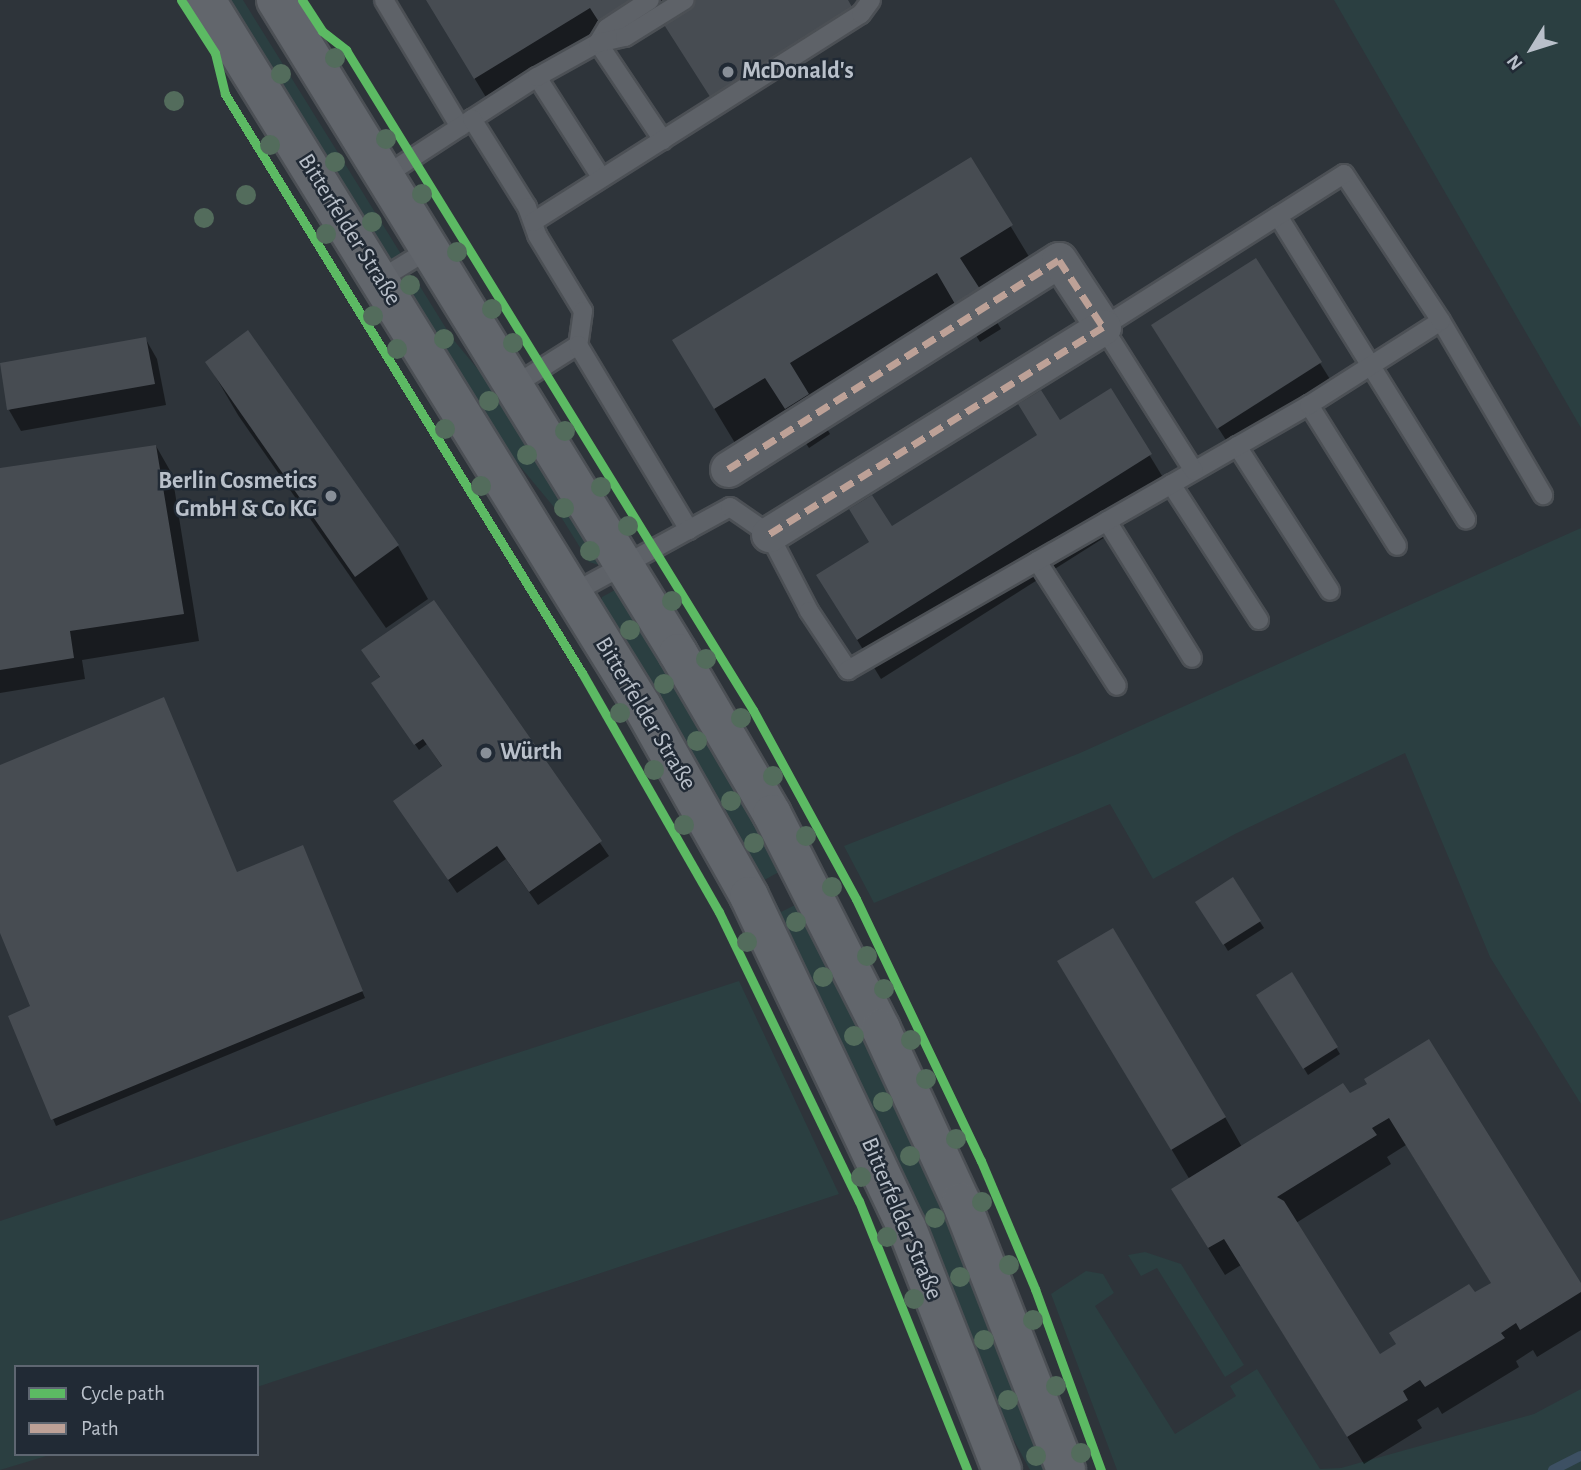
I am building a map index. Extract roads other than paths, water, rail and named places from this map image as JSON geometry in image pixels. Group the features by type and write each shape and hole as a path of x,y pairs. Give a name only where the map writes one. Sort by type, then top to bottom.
{"main road":[{"name":"Bitterfelder Straße","path":"206,0 573,593 708,821 834,1067 907,1228 1002,1470"},
{"path":"276,0 386,174 732,743 826,917 961,1202 1066,1470"}],"street":[{"path":"728,469 1059,260 1103,327 769,534"}],"lane":[{"path":"384,0 533,222 583,311 578,345 689,530"},
{"path":"598,43 607,28 650,0"},
{"path":"386,174 537,77 598,43 625,37 685,0"},
{"path":"533,222 861,14 871,0"},
{"path":"598,43 663,140"},
{"path":"537,77 601,177"},
{"path":"1194,471 1103,327 1344,174 1441,321 1544,495"},
{"path":"1278,216 1373,363 1466,519"},
{"path":"379,280 431,248"},
{"path":"730,508 769,534 809,611 848,670 1309,405 1441,321"},
{"path":"515,385 578,345"},
{"path":"1309,405 1397,546"},
{"path":"1237,446 1330,591"},
{"path":"728,469 730,508"},
{"path":"1171,484 1259,620"},
{"path":"573,593 730,508"},
{"path":"1107,521 1192,658"},
{"path":"1037,561 1117,686"}],"waterway":[{"path":"1553,1470 1581,1456"}],"place":[{"name":"McDonald's","path":"728,72"},
{"name":"Berlin Cosmetics GmbH & Co KG","path":"331,496"},
{"name":"Würth","path":"486,753"}]}
